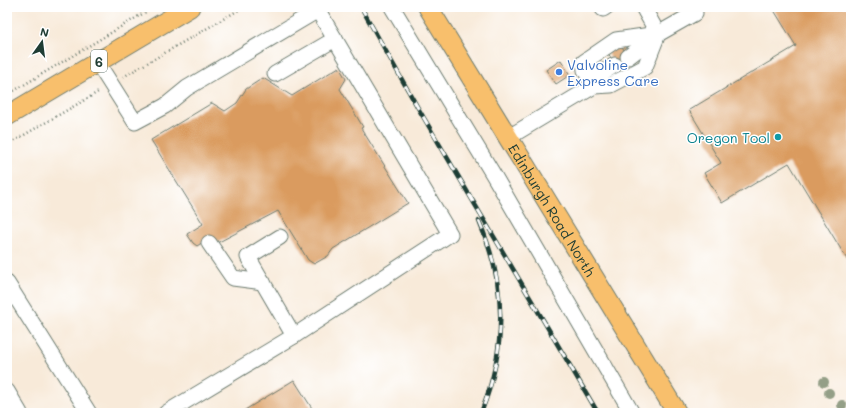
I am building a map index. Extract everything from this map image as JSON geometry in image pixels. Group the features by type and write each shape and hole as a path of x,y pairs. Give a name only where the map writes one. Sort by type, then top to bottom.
{"main road":[{"name":"6","path":"7,116 190,7"},
{"name":"Edinburgh Road North","path":"428,7 677,413"}],"street":[{"path":"392,7 494,174 632,413"},
{"path":"643,7 658,34"},
{"path":"509,137 592,83 658,34 695,13 691,7"},
{"path":"97,62 134,122 165,106 187,88 317,8 450,234 294,336 166,413"},
{"path":"592,83 610,86 645,67 658,34"},
{"path":"592,83 585,70 584,62 616,40 658,34"},
{"path":"275,74 335,39"},
{"path":"280,237 248,257 294,336"},
{"path":"209,243 233,278 263,282"},
{"path":"10,293 89,413"},
{"path":"7,390 20,413"}],"path":[{"path":"7,95 154,7"},
{"path":"7,145 244,7"}],"building":[{"name":"Oregon Tool","path":"772,7 851,7 851,266 789,163 722,203 704,173 721,163 689,110 796,46"},
{"path":"621,45 633,65 620,73 608,53"},
{"path":"561,60 570,75 556,84 546,70"},
{"path":"339,67 346,79 340,89 363,127 361,128 408,203 333,249 328,256 314,264 308,260 278,211 217,243 209,238 197,246 193,243 187,234 203,224 151,140 212,103 225,111 237,103 246,89 263,78 292,96"},
{"path":"294,380 315,413 240,413"}],"railway":[{"path":"361,7 418,108 598,413"},
{"path":"479,221 495,269 499,293 500,317 496,364 490,388 481,413"}],"place":[{"name":"Valvoline Express Care","path":"559,72"},
{"name":"Oregon Tool","path":"778,137"}]}
